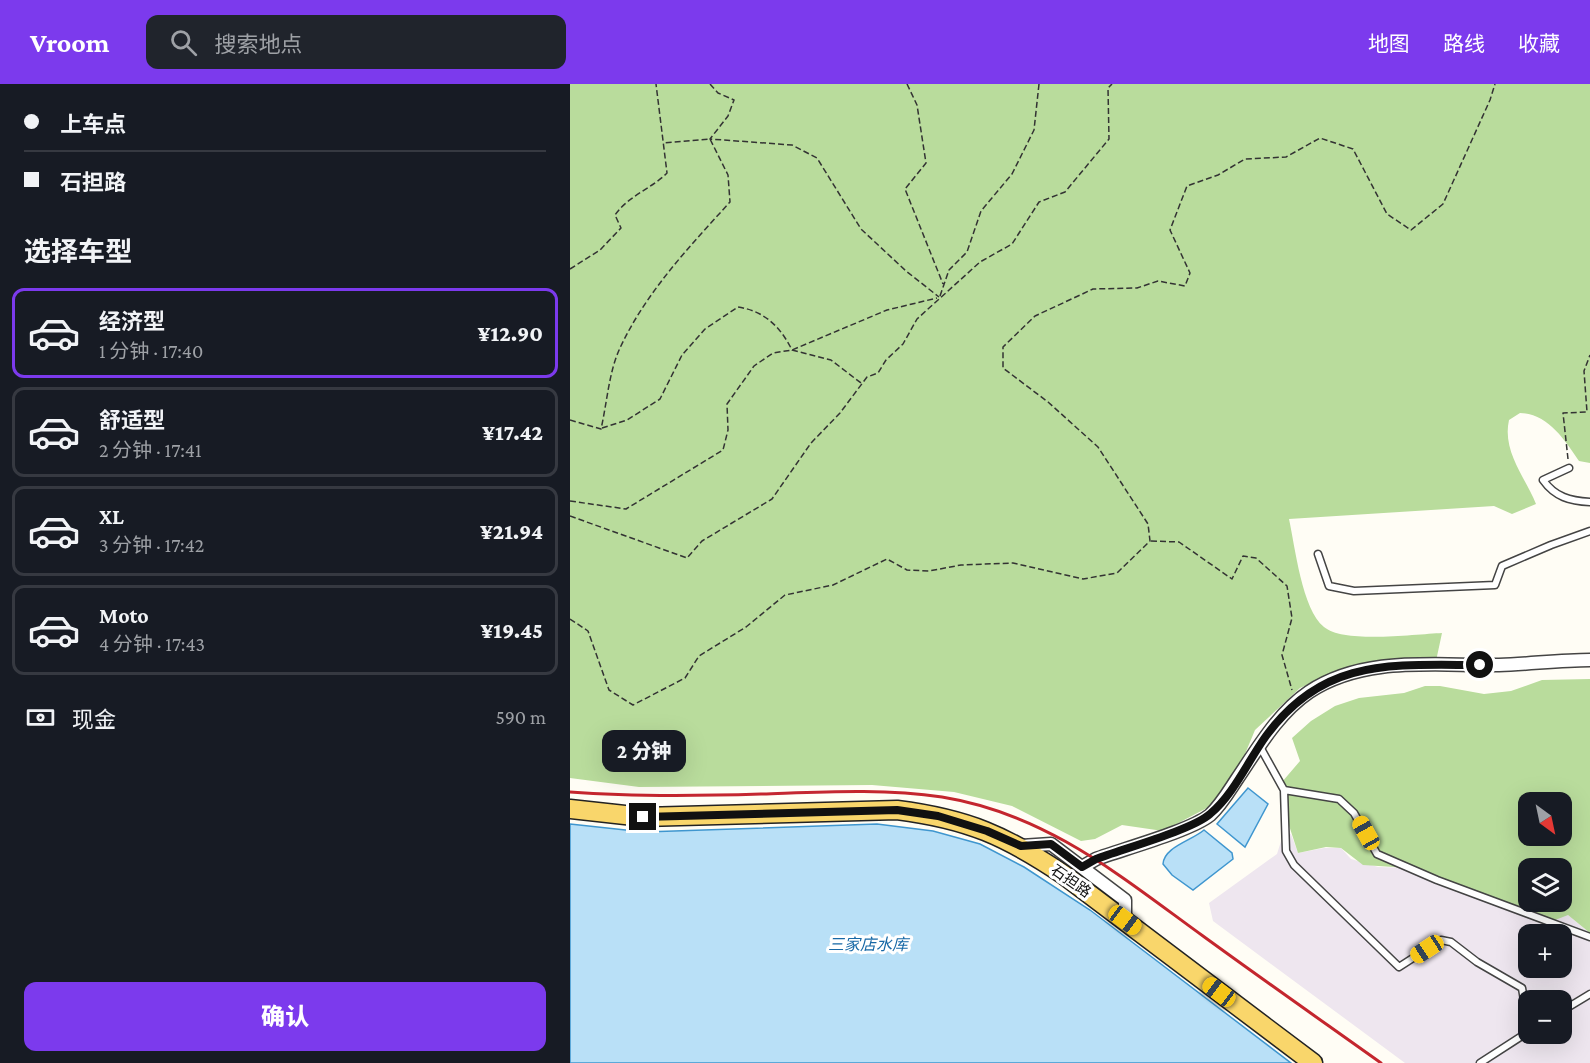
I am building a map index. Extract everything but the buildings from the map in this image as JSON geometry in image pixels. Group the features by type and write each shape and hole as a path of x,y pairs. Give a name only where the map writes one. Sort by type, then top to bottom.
{"main road":[{"name":"石担路","path":"570,809 643,817 897,810 938,816 987,831 1021,846 1125,920 1313,1063"}],"street":[{"path":"1082,867 1096,859 1194,824 1209,815 1222,801 1259,745 1295,702 1311,691 1350,673 1391,665 1502,665 1590,660"},
{"path":"1021,846 1051,844 1125,900 1125,920"}],"lane":[{"path":"1569,468 1543,480 1553,494 1590,502"},
{"path":"1318,554 1329,586 1354,591 1494,585 1502,566 1590,531"},
{"path":"1259,745 1284,790 1286,851 1294,865 1399,967 1441,940 1451,942 1477,962 1522,990"},
{"path":"1284,790 1339,799 1354,813 1377,854 1437,880 1590,937"},
{"path":"1572,1005 1590,994"},
{"path":"1480,1063 1518,1038"}],"path":[{"path":"570,269 600,250 621,228 615,215 621,206 652,188 667,173 656,84"},
{"path":"710,84 718,93 734,100 728,116 710,140"},
{"path":"907,84 917,105 926,163 905,189 944,286"},
{"path":"940,298 949,270 967,252 981,212 1012,174 1034,130 1039,84"},
{"path":"570,516 687,558 702,541 772,499 811,443 840,413 867,377 878,373 886,360 903,344 917,319 980,261 1012,244 1039,202 1065,192 1109,139 1108,88 1112,84"},
{"path":"1150,541 1148,524 1098,447 1048,402 1003,368 1003,347 1035,316 1093,289 1137,288 1158,281 1185,286 1190,273 1170,230 1187,186 1218,175 1245,159 1286,157 1320,138 1353,149 1387,214 1411,230 1443,204 1495,84"},
{"path":"663,143 710,140 792,145 817,158 861,229 906,271 940,298"},
{"path":"601,429 619,350 642,310 678,259 730,202 728,176 710,140"},
{"path":"570,501 626,509 723,450 728,430 727,404 754,366 773,353 792,350 886,310 940,298"},
{"path":"570,420 601,429 627,420 660,399 682,355 705,329 738,307 754,309 781,329 792,350 831,360 862,384"},
{"path":"1569,468 1563,413 1587,412 1584,371 1590,355"},
{"path":"570,619 588,631 609,690 633,705 685,678 699,657 746,627 785,595 833,585 886,559 907,570 929,571 961,566 1012,563 1083,579 1117,573 1150,541 1179,542 1232,579 1243,556 1256,558 1287,586 1292,618 1282,655 1295,702"}],"shaded area":[{"path":"1291,834 1298,853 1324,848 1341,848 1351,859 1378,867 1409,868 1518,900 1518,912 1558,912 1568,915 1590,933 1590,1063 1405,1063 1213,921 1209,903 1277,854 1283,835"}],"green space":[{"path":"570,84 1590,84 1590,463 1579,461 1561,436 1547,423 1530,414 1520,413 1509,420 1509,442 1516,464 1536,504 1512,514 1494,506 1289,519 1305,592 1316,619 1324,627 1334,632 1363,637 1442,633 1436,661 1328,675 1300,688 1255,730 1230,790 1205,809 1163,831 1122,825 1095,839 1081,841 1012,806 954,792 872,785 639,787 570,778"},
{"path":"1590,679 1590,933 1568,915 1550,922 1524,912 1572,912 1572,858 1518,858 1518,910 1409,868 1363,865 1341,848 1326,847 1298,853 1283,807 1282,782 1300,761 1292,738 1311,721 1335,706 1359,698 1404,693 1425,686 1440,686 1484,694 1511,691 1542,680"}],"water":[{"path":"1248,788 1268,804 1245,847 1217,824"},
{"name":"三家店水库","path":"570,824 644,832 877,824 933,831 980,844 1024,867 1090,910 1291,1063 570,1063"},
{"path":"1204,830 1232,853 1233,859 1193,890 1172,875 1163,864 1168,853"}],"railway":[{"path":"570,792 666,796 874,792 919,794 980,805 1015,817 1081,850 1142,891 1381,1063"}],"route":[{"path":"643,817 897,810 938,816 987,831 1021,846 1051,844 1082,867 1096,859 1194,824 1209,815 1222,801 1271,729 1295,702 1311,691 1350,673 1391,665 1480,665"}]}
